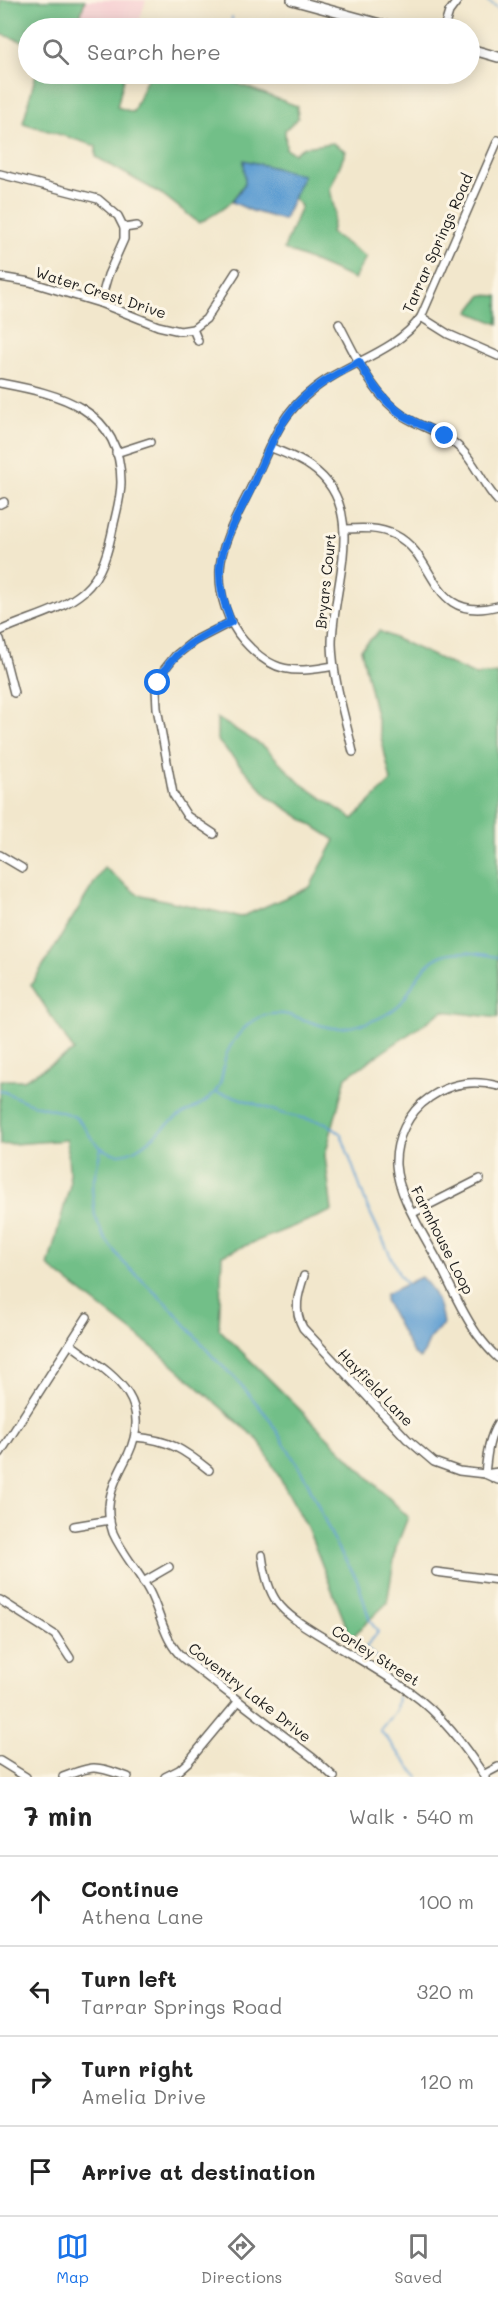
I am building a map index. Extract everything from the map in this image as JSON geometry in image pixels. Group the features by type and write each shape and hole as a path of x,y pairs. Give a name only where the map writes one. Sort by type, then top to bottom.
{"main road":[{"path":"292,0 358,18"},
{"path":"480,52 498,57"}],"street":[{"path":"447,18 458,0"},
{"name":"Tarrar Springs Road","path":"334,666 298,671 272,665 255,653 242,639 231,622 220,582 222,556 228,536 283,421 299,402 318,385 399,340 421,316 498,140"},
{"path":"0,174 98,199 113,211 124,228 124,239 108,275 100,303"},
{"path":"124,228 137,226"},
{"path":"198,341 193,329 212,312 237,272"},
{"name":"Water Crest Drive","path":"0,277 30,282 100,303 166,328 180,331 193,329"},
{"path":"421,316 448,334 498,356"},
{"path":"339,324 377,391 395,409 416,423 445,436 460,448 498,501"},
{"path":"0,382 64,398 80,406 98,422 112,442 117,453 120,473 120,492 106,557 102,568 88,588 52,611 0,631"},
{"path":"117,453 150,442"},
{"name":"Bryars Court","path":"270,447 300,460 320,474 338,500 344,529 333,628 334,666 353,752"},
{"path":"344,529 377,529 395,535 415,550 436,587 450,600 474,609 498,606"},
{"path":"214,834 191,820 173,794 157,708 156,689 163,671 175,656 194,641 231,622"},
{"path":"0,639 14,693"},
{"path":"0,855 22,868"},
{"name":"Farmhouse Loop","path":"498,1086 468,1082 453,1085 440,1090 422,1102 404,1126 396,1163 400,1185 413,1213 476,1333 498,1358"},
{"path":"413,1213 480,1179"},
{"name":"Hayfield Lane","path":"304,1276 297,1297 297,1318 314,1342 407,1439 434,1462 459,1472 485,1474 498,1472"},
{"path":"0,1452 87,1317"},
{"name":"Coventry Lake Drive","path":"70,1344 119,1380 128,1390 135,1409 135,1437 111,1494 110,1520 115,1536 143,1582 174,1650 313,1758 334,1777"},
{"path":"485,1474 488,1446 498,1423"},
{"path":"135,1437 176,1446 209,1470"},
{"name":"Hayfield Lane","path":"485,1474 498,1480"},
{"path":"74,1526 110,1520"},
{"name":"Corley Street","path":"262,1555 268,1583 275,1600 283,1610 419,1699 454,1733 484,1776"},
{"path":"143,1582 169,1567"},
{"path":"436,1572 498,1580"},
{"path":"0,1600 55,1635 70,1658"},
{"path":"165,1777 184,1766 238,1702"},
{"path":"0,1761 26,1777"},
{"path":"63,1777 97,1767 128,1777"},
{"path":"484,1776 498,1767"}],"shaded area":[{"path":"85,0 146,0 140,18 80,18"}],"green space":[{"path":"0,0 85,0 80,18 18,18 18,40 0,34"},
{"path":"33,84 123,84 117,107 133,112 145,84 238,84 297,106 298,118 285,130 286,149 294,153 304,147 333,143 346,151 330,189 335,212 331,233 366,257 354,279 284,249 301,206 293,198 303,176 245,183 225,207 199,223 163,195 96,157 96,146 23,123"},
{"path":"482,295 498,296 498,324 469,312"},
{"path":"379,631 475,675 498,673 498,1018 443,1011 346,1077 325,1155 332,1211 222,1255 219,1329 408,1517 396,1548 387,1603 351,1638 307,1527 259,1441 158,1352 48,1266 70,1185 67,1140 0,1145 0,1080 24,1080 74,1051 31,985 104,867 137,894 241,917 310,887 335,840 270,798 217,740 217,718 266,748 300,783 353,819 391,781 361,649"}],"water":[{"path":"244,160 303,175 284,220 252,211 232,202 245,183"},
{"path":"421,1277 430,1287 436,1299 443,1324 430,1338 420,1358 413,1353 385,1300 386,1294"}],"waterway":[{"path":"486,0 498,8"},
{"path":"0,1090 33,1104 73,1116 80,1121 96,1143 107,1151 118,1154 128,1152 138,1148 176,1118 200,1105 215,1092 220,1083 230,1047 242,1030 258,1018 277,1014 287,1015 333,1028 362,1024 384,1016 398,1006 423,969 441,956 462,952 498,957"},
{"path":"216,1093 233,1096 284,1114 326,1123 341,1134 367,1206 399,1274 407,1285"},
{"path":"101,1148 92,1188 95,1216 104,1237 123,1262 171,1308 268,1417 306,1479 337,1547 357,1579 370,1621 378,1632 365,1648 399,1676"},
{"path":"398,1697 396,1710 380,1730 418,1777"}],"route":[{"path":"158,683 170,661 184,648 231,622 220,582 221,562 228,536 283,421 318,385 359,362 369,381 395,409 416,423 445,436"}]}
